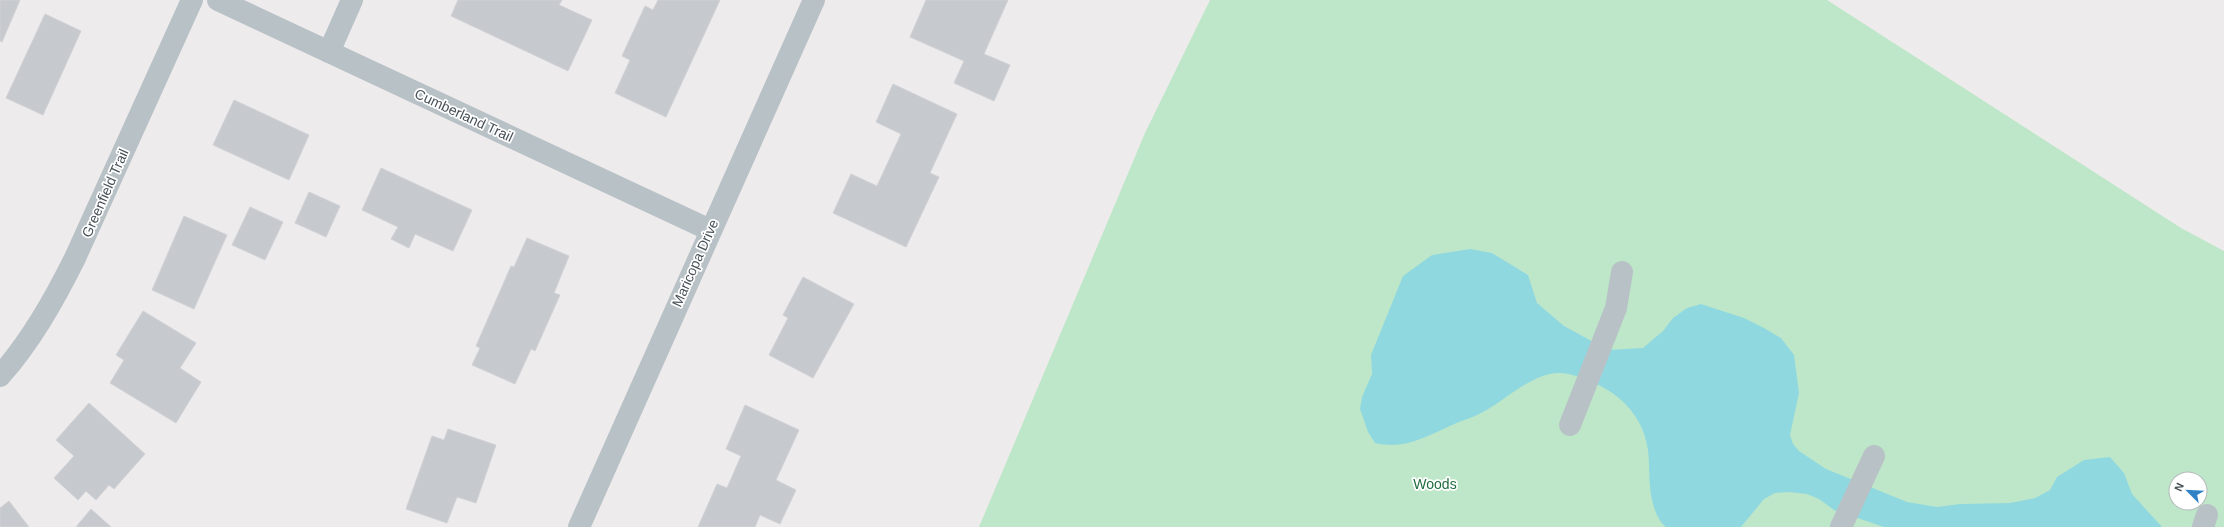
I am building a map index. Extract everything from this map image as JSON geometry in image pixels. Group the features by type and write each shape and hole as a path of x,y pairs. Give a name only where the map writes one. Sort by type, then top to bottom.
{"street":[{"name":"Greenfield Trail","path":"0,376 34,332 56,296 76,258 192,0"},
{"name":"Cumberland Trail","path":"218,0 710,230"},
{"path":"329,52 352,0"},
{"name":"Maricopa Drive","path":"579,527 710,230 814,0"},
{"path":"1570,425 1616,308 1622,272"},
{"path":"1841,527 1874,456"}],"green space":[{"name":"Woods","path":"1210,0 1827,0 2181,228 2224,251 2224,527 979,527 1145,133"}],"water":[{"path":"1470,249 1492,253 1528,275 1537,303 1564,326 1608,350 1643,348 1663,331 1673,318 1687,308 1701,304 1744,318 1764,328 1781,338 1794,355 1799,393 1790,435 1793,444 1799,451 1826,469 1907,502 1937,507 1960,504 2010,503 2035,498 2050,490 2057,477 2084,460 2110,457 2124,473 2132,494 2162,527 1884,527 1834,510 1819,499 1807,494 1788,492 1775,493 1764,499 1741,527 1666,527 1656,513 1651,497 1648,450 1638,421 1630,409 1609,391 1582,378 1568,374 1557,373 1536,379 1481,413 1424,438 1405,444 1396,445 1375,443 1368,432 1360,409 1362,397 1372,374 1371,355 1403,276 1432,255"}],"building":[{"path":"0,0 20,0 2,42 0,41"},
{"path":"458,0 562,0 559,5 592,20 568,71 451,16"},
{"path":"658,0 720,0 666,117 615,93 630,60 622,56 645,6 653,10"},
{"path":"926,0 1008,0 984,54 1010,65 994,101 954,83 964,61 910,37"},
{"path":"45,14 81,31 43,115 6,98"},
{"path":"893,84 957,114 930,173 939,177 906,247 833,213 851,174 877,186 901,134 876,122"},
{"path":"234,100 309,135 289,180 213,145"},
{"path":"381,168 472,210 453,251 415,234 409,248 391,239 398,227 362,210"},
{"path":"309,192 340,206 326,237 295,223"},
{"path":"250,207 283,222 265,260 232,245"},
{"path":"184,216 227,235 194,309 152,290"},
{"path":"527,238 569,256 554,293 560,295 535,351 531,349 515,384 472,365 480,348 476,346 511,266 514,267"},
{"path":"803,277 854,304 813,378 769,355 788,318 783,315"},
{"path":"143,311 196,343 180,368 201,382 176,423 110,383 124,360 116,355"},
{"path":"89,403 145,454 114,489 109,485 96,500 86,491 78,500 54,478 74,456 56,440"},
{"path":"745,405 799,430 776,480 796,490 780,524 760,515 755,527 698,527 717,484 727,488 741,456 726,449"},
{"path":"448,429 496,445 476,503 457,497 447,523 406,509 432,436 444,440"},
{"path":"9,501 29,527 0,527 0,508"},
{"path":"91,509 111,527 76,527"}]}
